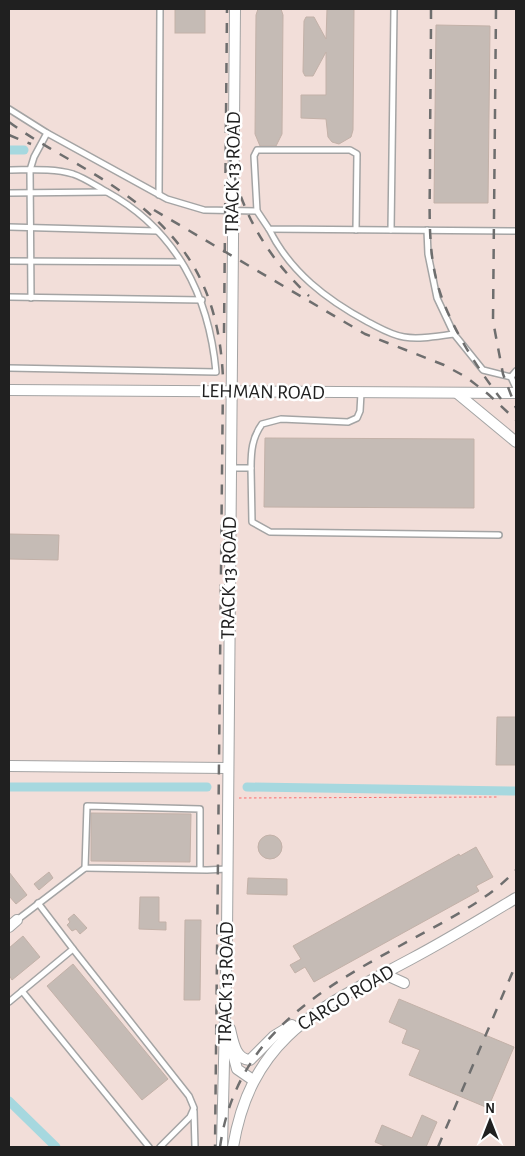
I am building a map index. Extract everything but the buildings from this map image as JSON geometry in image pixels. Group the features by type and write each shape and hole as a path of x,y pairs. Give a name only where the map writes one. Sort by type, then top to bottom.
{"street":[{"name":"TRACK 13 ROAD","path":"222,1147 226,1006 235,9"},
{"name":"LEHMAN ROAD","path":"9,390 516,393"},
{"path":"458,394 516,442"},
{"path":"9,766 227,768"},
{"name":"CARGO ROAD","path":"233,1147 239,1114 253,1080 276,1047 294,1029 313,1015 516,898"},
{"path":"485,926 490,914"},
{"path":"9,927 18,920"},
{"path":"384,974 404,983"},
{"path":"226,1006 234,1061 240,1073 253,1080"},
{"path":"228,1018 236,1050 244,1059 250,1060 274,1036 313,1015"}],"lane":[{"path":"159,195 160,9"},
{"path":"391,230 394,9"},
{"path":"9,110 46,133 159,195 198,209 257,211"},
{"path":"31,298 30,170 46,133"},
{"path":"356,230 356,154 350,150 256,150 254,156 257,211 269,229 279,250 308,282 344,309 391,334 412,338 454,334"},
{"path":"9,170 74,174 139,214 157,231 181,262 202,300 211,334 216,372 9,368"},
{"path":"9,193 106,192"},
{"path":"9,227 157,231"},
{"path":"269,229 516,231"},
{"path":"427,230 428,254 437,298 454,334 483,370 511,377"},
{"path":"9,261 181,262"},
{"path":"9,297 202,300"},
{"path":"511,377 516,371"},
{"path":"511,377 516,388"},
{"path":"361,393 360,411 357,418 348,422 281,419 262,424 254,434 251,468 252,522 270,532 499,535"},
{"path":"230,468 251,468"},
{"path":"85,868 87,806 200,809 200,870"},
{"path":"18,920 85,868 227,869"},
{"path":"38,903 153,1046 189,1096 194,1108 195,1147"},
{"path":"9,1002 73,948"},
{"path":"22,991 149,1147"},
{"path":"160,1147 190,1117 194,1108"}],"path":[{"path":"227,798 499,797"}],"shaded area":[{"path":"9,9 516,9 516,1147 9,1147"}],"waterway":[{"path":"9,150 24,150"},
{"path":"9,787 207,787"},
{"path":"247,787 516,791"},
{"path":"9,1101 56,1147"}],"railway":[{"path":"224,333 227,9"},
{"path":"431,9 430,211 434,272 443,300 456,330 473,360 501,399"},
{"path":"496,9 493,321 503,374 516,408"},
{"path":"9,122 116,188 163,226 195,269 215,318 223,378 215,1147"},
{"path":"9,135 31,144"},
{"path":"230,158 241,197 258,233 281,266 309,296"},
{"path":"154,210 365,334 444,365 466,377 516,420"},
{"path":"220,1147 230,1105 246,1070 269,1039 295,1013 359,969 475,903 497,888 516,870"},
{"path":"438,1147 516,964"}]}
